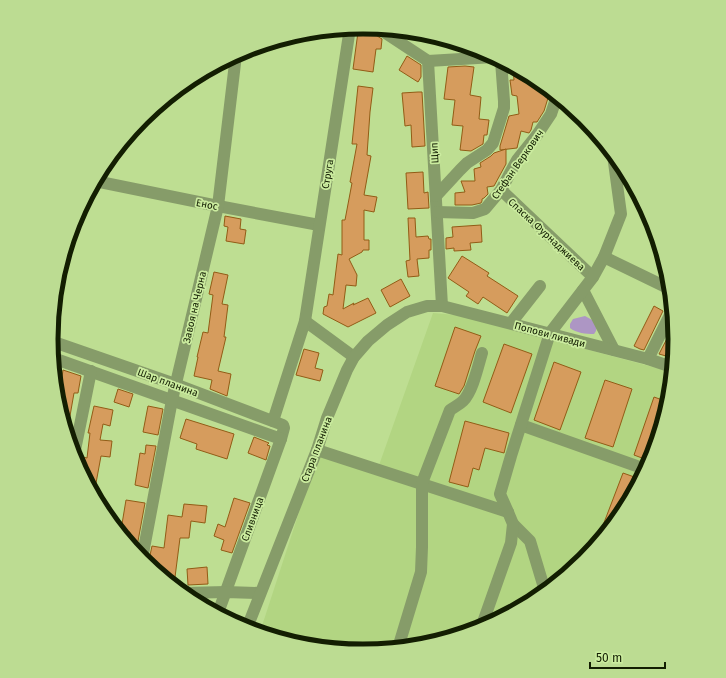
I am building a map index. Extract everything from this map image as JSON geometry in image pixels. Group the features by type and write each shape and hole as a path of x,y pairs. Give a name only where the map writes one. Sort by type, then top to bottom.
{"street":[{"name":"Струга","path":"278,423 305,321 349,35"},
{"path":"390,36 428,60 481,58"},
{"name":"Щип","path":"428,60 442,306"},
{"name":"Завоя на Черна","path":"144,551 175,384 218,206 235,62"},
{"path":"436,196 467,163 488,150 493,143 504,108 501,67"},
{"name":"Стефан Веркович","path":"437,212 473,213 485,209 501,190 517,160 537,136 551,114 555,102"},
{"path":"544,585 530,541 513,524 500,494 550,333 593,277 604,257 621,214 615,167"},
{"name":"Енос","path":"101,182 319,225"},
{"name":"Спаска Фурнаджиева","path":"501,190 593,277"},
{"path":"604,257 663,286"},
{"path":"511,323 540,286"},
{"path":"583,290 614,350"},
{"name":"Попови ливади","path":"428,306 442,306 511,323 666,365"},
{"name":"Стара планина","path":"249,622 317,450 328,418 347,370 354,357 368,341 387,324 407,312 428,306"},
{"path":"305,321 354,357"},
{"path":"648,359 667,321"},
{"name":"Шар планина","path":"58,344 175,384 278,423"},
{"path":"400,641 420,572 422,547 422,483 450,410 464,400 470,391 482,353"},
{"name":"Шар планина","path":"59,360 281,439"},
{"path":"76,443 91,371"},
{"name":"Сливница","path":"220,608 281,439 284,428 278,423"},
{"path":"521,425 640,467"},
{"path":"317,450 508,512"},
{"path":"484,619 511,543 513,524"},
{"path":"194,593 260,593"}],"shaded area":[{"path":"433,313 456,315 539,335 581,348 666,370 662,399 652,437 637,474 627,492 605,525 579,555 549,581 532,593 498,613 480,621 442,634 403,641 363,644 323,641 284,634 262,627 319,451 378,468"},
{"path":"585,316 594,321 597,326 594,334 578,332 570,328 570,324 573,319"}],"building":[{"path":"358,34 375,35 382,39 381,49 376,49 373,72 353,69"},
{"path":"407,56 421,65 421,77 418,82 399,70"},
{"path":"448,67 474,67 470,95 481,97 479,119 489,120 487,135 484,135 483,144 471,151 460,150 463,126 452,125 455,100 444,99"},
{"path":"514,74 548,96 548,98 544,111 537,122 533,122 529,133 521,131 517,148 500,150 509,116 519,114 517,96 512,95 510,80 514,80"},
{"path":"358,86 373,88 367,155 371,156 364,195 377,197 374,212 364,210 364,240 369,240 369,250 363,250 349,259 357,275 356,286 346,285 343,309 368,298 376,313 348,327 323,314 324,307 327,306 329,294 333,295 338,254 342,255 342,220 345,220 357,144 352,144"},
{"path":"422,92 425,146 412,147 411,125 405,126 402,93"},
{"path":"506,149 506,164 494,186 487,187 488,194 482,199 481,203 472,205 455,205 455,193 465,192 461,181 475,181 474,169 481,167 480,163 494,153"},
{"path":"423,172 424,193 428,192 429,208 408,209 406,173"},
{"path":"225,216 241,219 240,229 246,230 244,244 226,241 228,227 224,226"},
{"path":"408,218 415,218 416,237 428,236 429,239 431,239 429,258 417,259 419,276 408,277 406,261 410,260"},
{"path":"481,225 482,242 470,243 471,250 454,251 454,248 446,249 446,238 453,237 452,227"},
{"path":"462,256 489,273 487,276 518,296 507,313 483,297 478,304 466,296 469,292 448,278"},
{"path":"214,272 228,275 222,304 228,305 224,337 226,337 218,371 231,374 227,396 210,389 212,380 194,376 203,332 208,333 213,295 209,294"},
{"path":"401,279 410,296 390,307 381,290"},
{"path":"654,306 663,311 644,350 640,349 634,346"},
{"path":"455,327 481,336 464,386 459,394 435,386"},
{"path":"668,337 667,356 659,354"},
{"path":"504,344 532,354 511,413 483,402"},
{"path":"304,349 319,353 315,368 323,370 320,381 296,375"},
{"path":"554,362 581,372 560,430 534,420"},
{"path":"63,370 81,376 78,393 74,393 69,421 64,399 61,382"},
{"path":"605,380 632,389 613,447 585,438"},
{"path":"118,389 133,394 129,407 114,402"},
{"path":"654,397 662,400 658,418 644,459 634,455"},
{"path":"94,406 113,410 110,426 103,424 100,440 112,441 110,457 101,456 96,485 83,460 83,457 87,458 90,433 88,433"},
{"path":"148,406 163,409 158,435 143,432"},
{"path":"186,419 234,434 227,459 196,449 197,444 180,438"},
{"path":"465,421 509,433 504,453 485,448 479,470 473,468 468,487 449,482"},
{"path":"254,437 269,443 267,445 270,446 266,460 248,453"},
{"path":"146,445 156,446 148,488 135,485 140,453 145,454"},
{"path":"623,473 635,477 617,508 602,529"},
{"path":"234,498 250,503 232,553 221,550 224,540 214,536 218,524 225,527"},
{"path":"126,500 145,503 137,544 129,535 130,532 126,531 122,526"},
{"path":"184,504 207,506 205,523 191,521 189,538 180,538 175,579 150,557 152,546 164,548 168,515 182,517"},
{"path":"207,567 208,584 188,585 187,569"}]}
